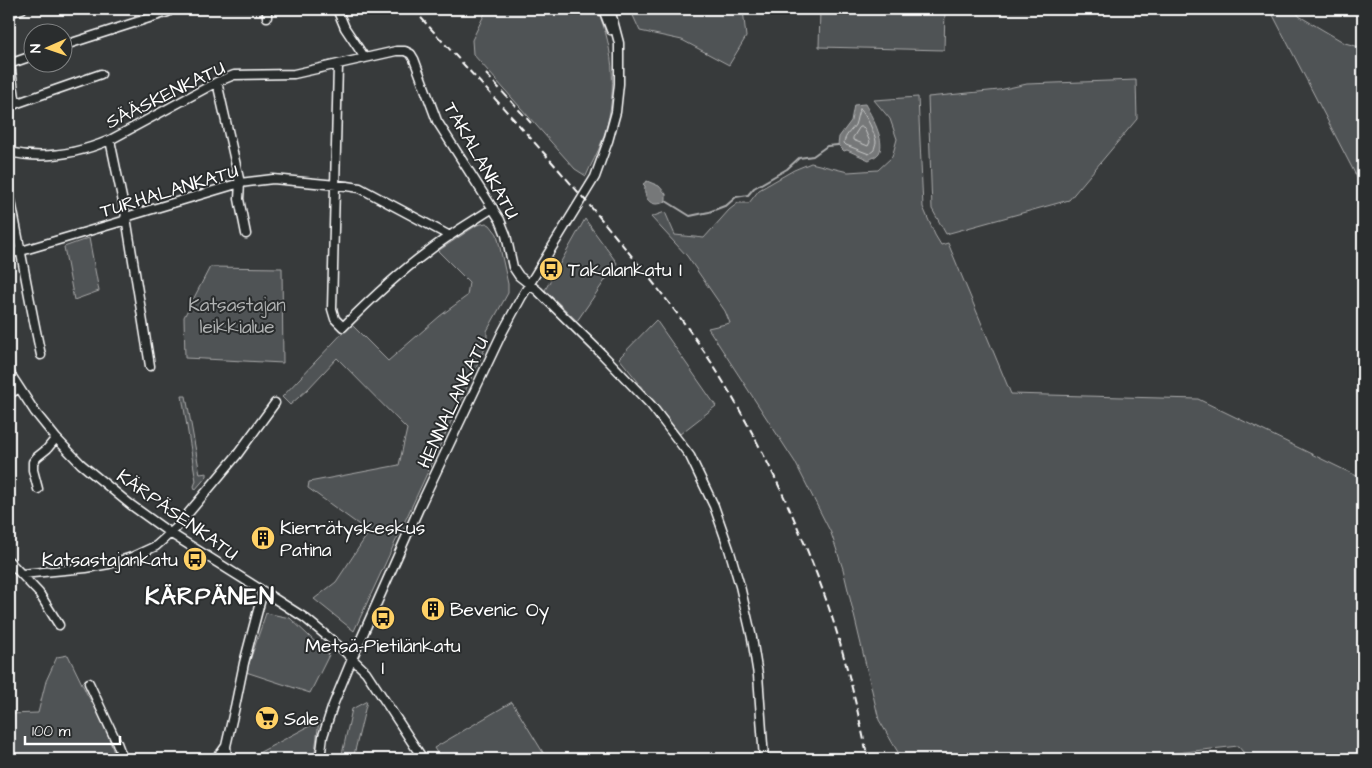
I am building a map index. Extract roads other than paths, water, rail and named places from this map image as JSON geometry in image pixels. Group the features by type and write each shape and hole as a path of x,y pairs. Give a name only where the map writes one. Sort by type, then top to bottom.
{"street":[{"path":"9,13 22,9"},
{"path":"337,9 345,28 366,58"},
{"name":"HENNALANKATU","path":"603,9 610,26 619,66"},
{"name":"HENNALANKATU","path":"320,759 323,736 333,705 352,659 502,333 595,177 616,112 619,84 619,43 610,9"},
{"path":"72,43 168,12"},
{"name":"SÄÄSKENKATU","path":"9,152 39,156 70,154 94,146 110,140 217,82 234,75 294,74 391,51 405,51"},
{"name":"TAKALANKATU","path":"405,51 414,59 436,121 500,220 506,235 513,267 519,276 530,284 602,354 651,405 690,456 714,506 740,586 758,675 764,759"},
{"path":"22,59 9,64 13,105 102,74"},
{"path":"338,65 332,309 335,319 343,327 391,281 427,252 493,208"},
{"path":"217,82 240,183 240,199 246,234"},
{"path":"110,140 126,218 150,366"},
{"name":"TURHALANKATU","path":"9,254 123,221 126,218 240,183 273,179 360,188 450,236"},
{"path":"9,191 41,355"},
{"name":"KÄRPÄSENKATU","path":"9,372 35,412 81,464 131,505 170,533 305,618 366,672 423,759"},
{"path":"9,392 19,388"},
{"path":"22,574 109,564 132,557 156,546 176,528 237,454 275,403"},
{"path":"38,488 32,470 33,462 56,438"},
{"path":"9,561 39,592 59,626"},
{"path":"226,759 226,746 236,707 244,663 263,591"},
{"path":"89,683 123,759"},
{"path":"214,759 222,753 226,746"}],"water":[{"path":"865,104 877,128 881,142 879,153 869,160 847,150 844,151 838,145 839,137 851,121 854,105"},
{"path":"647,181 659,186 666,194 666,201 657,204 647,199 643,184"}],"waterway":[{"path":"666,201 690,216 709,212 727,205 736,197 748,195 754,188 787,169 799,158 813,156 827,146 838,145"}],"railway":[{"path":"413,9 591,208 666,300 713,365 745,419 774,475 812,562 843,653 868,759"},
{"path":"486,74 531,123"}],"place":[{"name":"Takalankatu I","path":"551,269"},
{"name":"Kierrätyskeskus Patina","path":"263,538"},
{"name":"Katsastajankatu","path":"195,559"},
{"name":"Bevenic Oy","path":"433,609"},
{"name":"Metsä-Pietilänkatu I","path":"383,618"},
{"name":"Sale","path":"267,718"}],"district":[{"name":"KÄRPÄNEN","path":"210,596"}],"park label":[{"name":"Katsastajan leikkialue","path":"237,315"}]}
